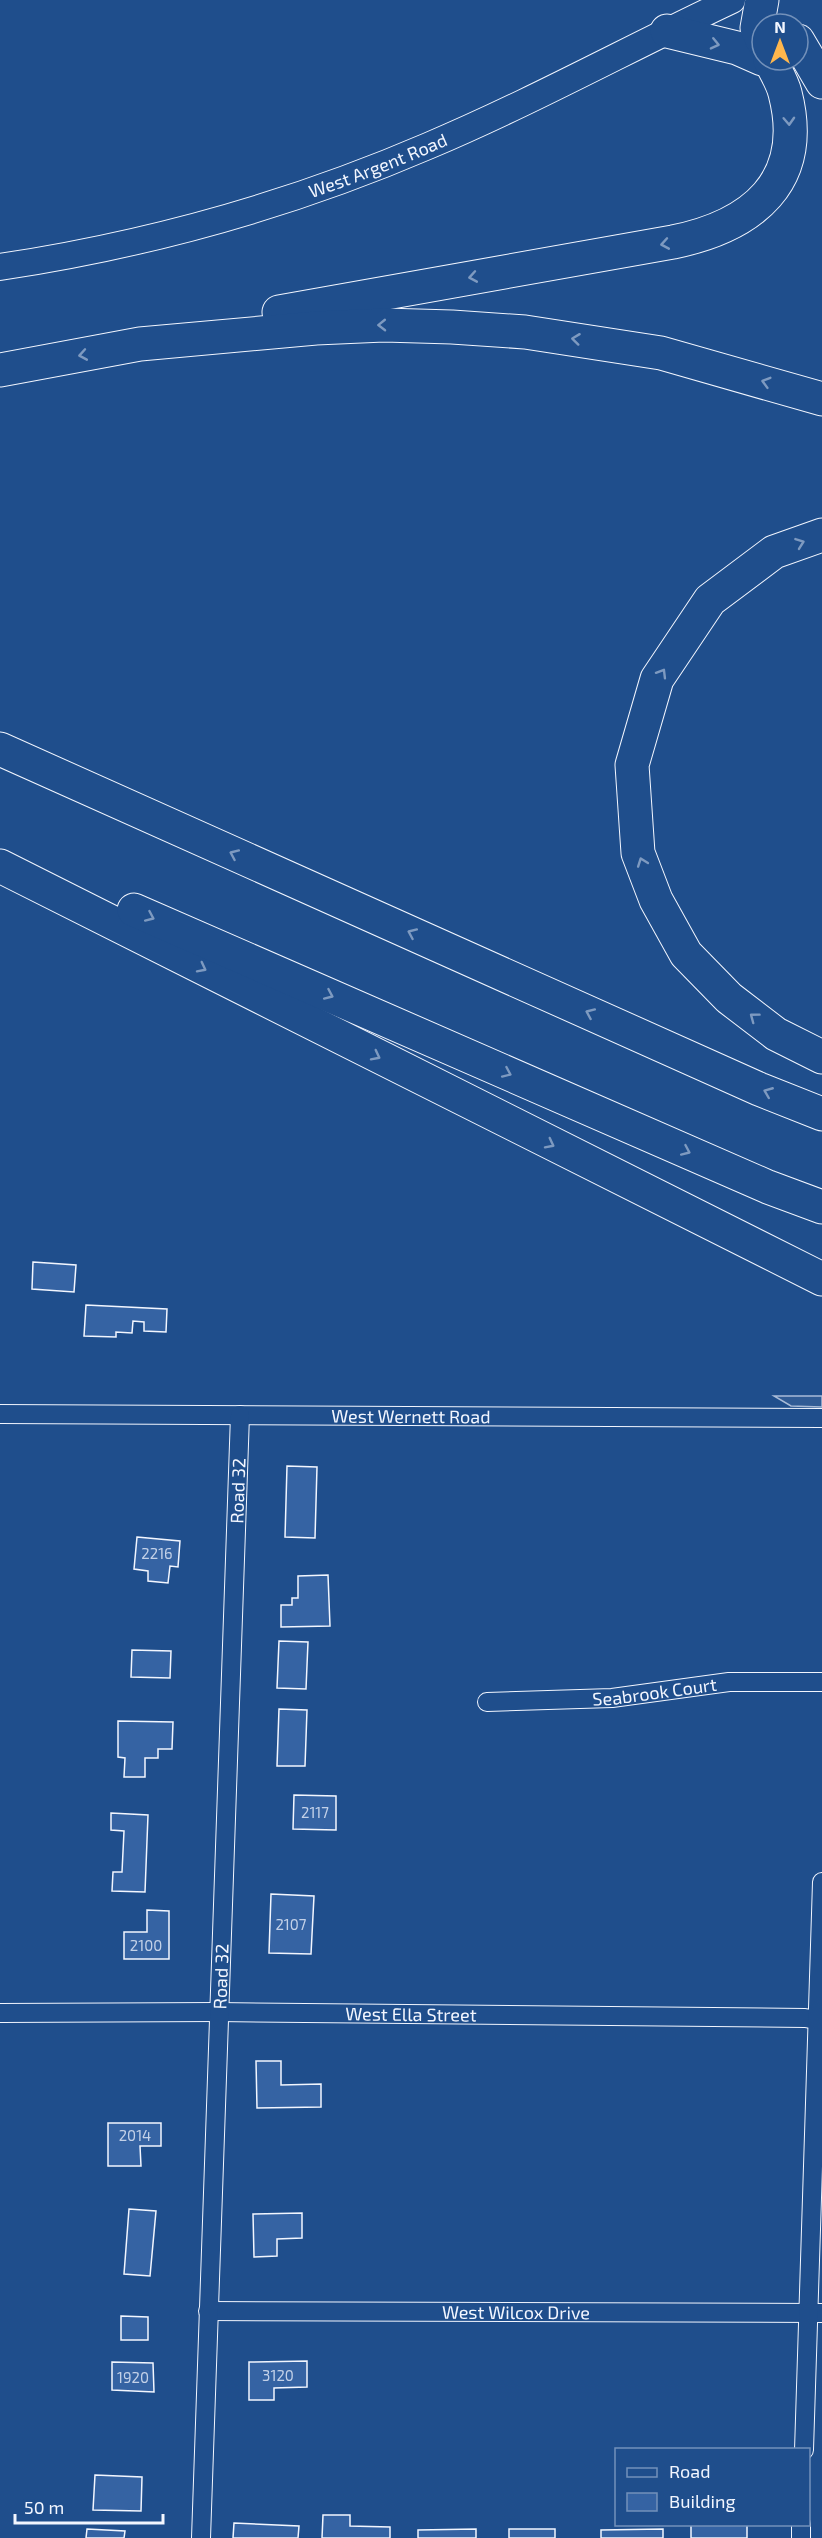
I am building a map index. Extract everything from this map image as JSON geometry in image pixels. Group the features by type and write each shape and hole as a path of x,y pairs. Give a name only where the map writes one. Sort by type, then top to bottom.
{"highway":[{"path":"667,31 750,52"},
{"path":"810,62 822,82"},
{"path":"140,344 165,333 697,237 733,224 751,213 765,198 784,164 790,128 788,109 780,78 776,72"},
{"path":"0,370 140,344 316,327 384,325 525,332 661,353 822,399"},
{"path":"822,535 774,552 710,600 657,679 632,765 638,853 656,900 686,954 729,998 776,1034 822,1057"},
{"path":"0,749 759,1089 822,1114"},
{"path":"0,852 768,1187 822,1207"},
{"path":"0,866 822,1280"},
{"path":"750,1244 822,1268"}],"main road":[{"name":"West Argent Road","path":"0,267 141,239 229,216 327,185 464,130 732,0"}],"street":[{"name":"West Wernett Road","path":"0,1414 822,1418"},
{"name":"Road 32","path":"201,2538 217,2012 240,1415"},
{"name":"Seabrook Court","path":"487,1702 612,1698 729,1682 822,1682"},
{"path":"804,2448 815,2313 822,1882"},
{"name":"West Ella Street","path":"0,2013 217,2012 819,2020"},
{"name":"West Wilcox Drive","path":"208,2311 815,2313"}],"shaded area":[{"path":"774,1396 822,1396 822,1407 791,1406"}],"building":[{"path":"33,1262 76,1265 74,1292 32,1289"},
{"path":"86,1305 167,1309 166,1332 144,1331 144,1322 133,1321 132,1333 116,1332 116,1337 84,1336"},
{"path":"287,1466 317,1467 315,1538 285,1537"},
{"path":"137,1537 180,1541 178,1567 170,1566 168,1583 148,1581 148,1571 134,1569"},
{"path":"328,1575 330,1626 281,1627 281,1605 292,1605 292,1598 298,1598 298,1576"},
{"path":"279,1641 308,1642 306,1689 277,1688"},
{"path":"132,1650 171,1651 170,1678 131,1677"},
{"path":"279,1709 307,1710 305,1766 277,1766"},
{"path":"118,1721 173,1722 172,1749 158,1749 158,1758 145,1758 145,1777 124,1777 125,1758 118,1757"},
{"path":"294,1795 336,1796 336,1830 293,1829"},
{"path":"111,1813 148,1815 145,1892 112,1891 113,1872 122,1872 124,1831 111,1830"},
{"path":"271,1894 314,1896 311,1954 269,1953"},
{"path":"147,1910 169,1911 169,1959 124,1959 124,1932 147,1932"},
{"path":"256,2061 281,2061 281,2085 321,2084 321,2107 257,2108"},
{"path":"108,2123 161,2123 161,2146 140,2146 141,2166 108,2166"},
{"path":"129,2209 156,2211 150,2276 124,2274"},
{"path":"302,2213 302,2238 277,2239 277,2256 254,2257 253,2214"},
{"path":"121,2316 148,2317 148,2340 121,2340"},
{"path":"307,2361 307,2387 274,2388 274,2400 249,2400 249,2362"},
{"path":"112,2362 153,2363 154,2392 112,2390"},
{"path":"95,2475 142,2477 141,2511 93,2510"},
{"path":"323,2515 350,2515 350,2526 390,2527 390,2538 322,2538"},
{"path":"234,2523 299,2526 298,2538 233,2538"},
{"path":"691,2526 747,2526 747,2538 691,2538"},
{"path":"87,2529 125,2531 124,2538 86,2538"},
{"path":"476,2529 476,2538 418,2538 418,2530"},
{"path":"509,2529 555,2529 555,2538 509,2538"},
{"path":"663,2529 663,2538 601,2538 601,2530"}]}
